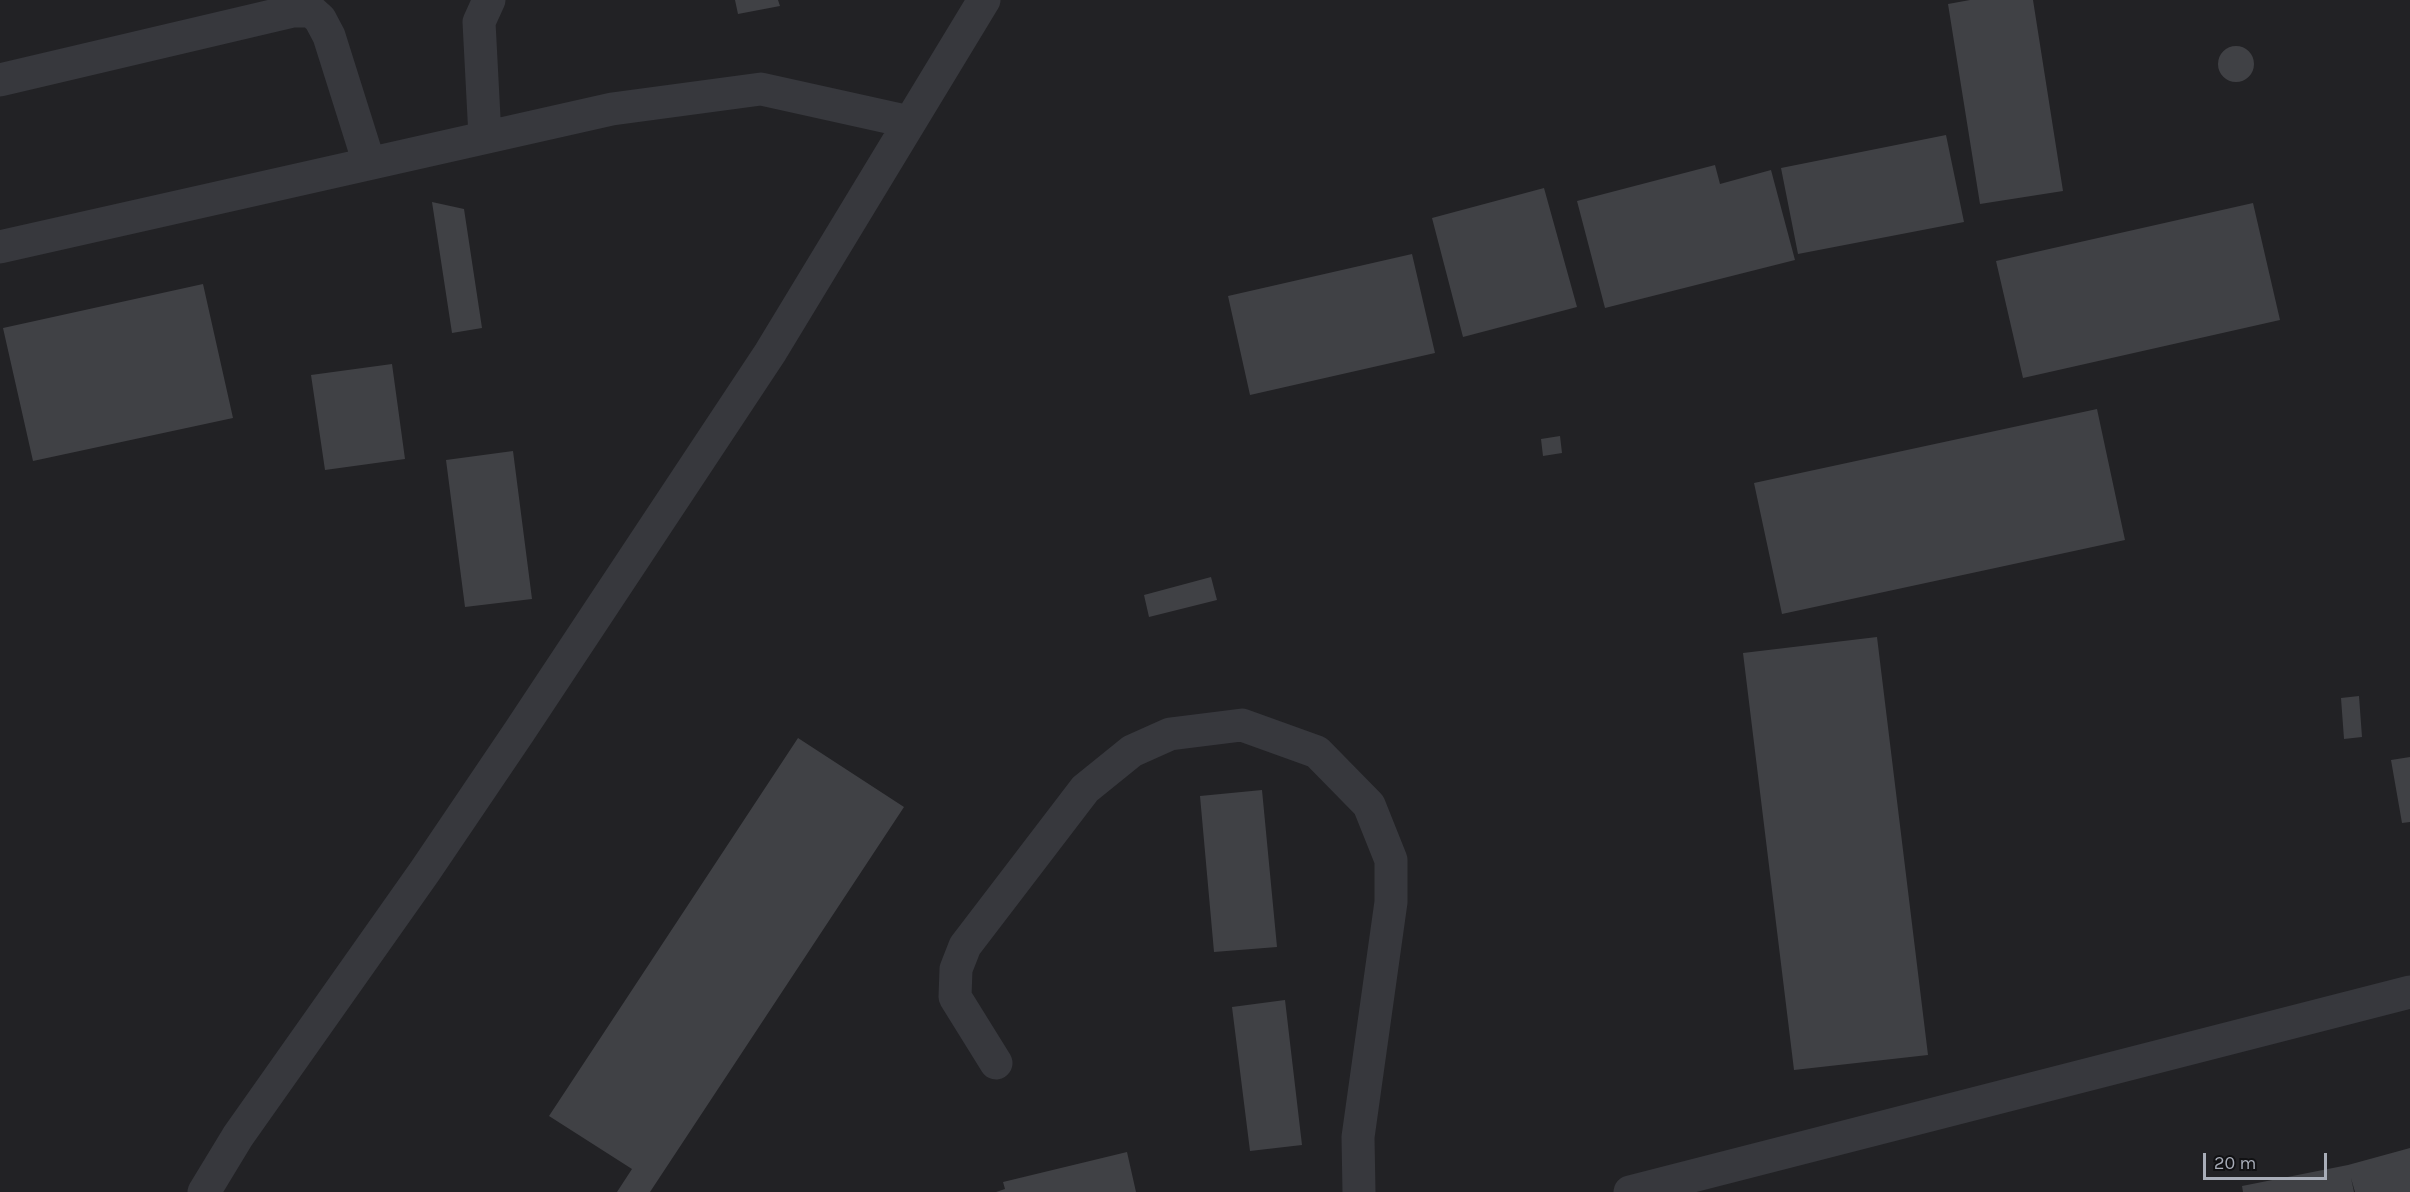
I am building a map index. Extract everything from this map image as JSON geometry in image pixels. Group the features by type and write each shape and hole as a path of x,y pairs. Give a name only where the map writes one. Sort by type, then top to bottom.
{"street":[{"path":"485,137 479,22 489,0"},
{"path":"204,1192 238,1136 506,752 757,373 984,0"},
{"path":"0,80 293,11 311,11 320,19 330,36 369,163"},
{"path":"0,247 612,109 761,89 910,122"},
{"path":"996,1063 955,997 956,969 965,946 1085,789 1132,751 1170,734 1242,725 1317,752 1369,805 1391,860 1391,902 1358,1137 1359,1192"},
{"path":"1630,1192 2410,992"}],"shaded area":[{"path":"0,0 2410,0 2410,1192 0,1192"}],"building":[{"path":"735,0 778,0 780,6 738,14"},
{"path":"1970,0 2033,0 2063,191 1980,204 1948,4"},
{"path":"2236,46 2248,52 2254,64 2248,76 2236,82 2224,76 2218,64 2224,52"},
{"path":"1946,135 1964,222 1798,254 1781,168"},
{"path":"1715,165 1720,184 1771,170 1795,260 1605,308 1577,201"},
{"path":"1544,188 1577,307 1463,337 1432,218"},
{"path":"432,202 464,209 482,328 452,333"},
{"path":"2253,203 2280,320 2023,378 1996,261"},
{"path":"1412,254 1435,353 1250,395 1228,296"},
{"path":"203,284 233,418 33,461 3,328"},
{"path":"392,364 405,459 325,470 311,375"},
{"path":"2097,409 2125,540 1782,614 1754,483"},
{"path":"1560,436 1562,453 1543,456 1541,439"},
{"path":"513,451 532,599 465,607 446,460"},
{"path":"1211,577 1217,600 1149,617 1144,595"},
{"path":"1877,637 1928,1055 1794,1070 1743,653"},
{"path":"2359,696 2362,737 2344,739 2341,698"},
{"path":"798,738 904,807 650,1192 617,1192 632,1169 549,1116"},
{"path":"2410,757 2410,822 2402,823 2391,760"},
{"path":"1262,790 1277,947 1214,952 1200,796"},
{"path":"1285,1000 1302,1145 1250,1151 1232,1007"},
{"path":"2410,1148 2410,1192 2355,1192 2351,1178 2354,1192 2243,1192 2242,1186 2348,1165"},
{"path":"1127,1152 1136,1192 996,1192 1005,1189 1003,1182"}]}
